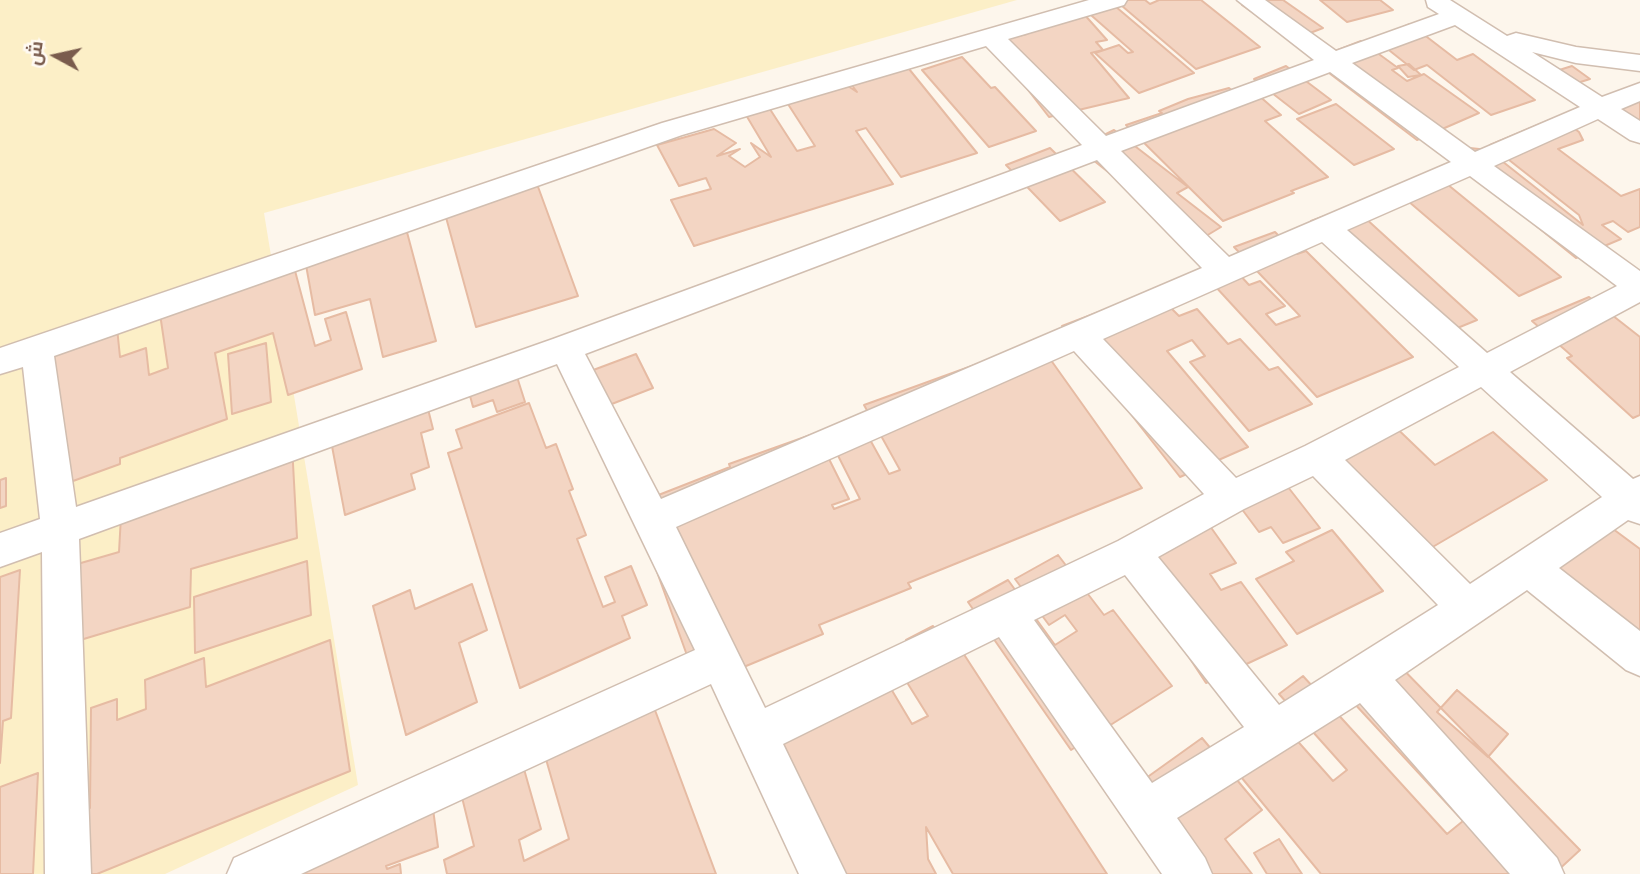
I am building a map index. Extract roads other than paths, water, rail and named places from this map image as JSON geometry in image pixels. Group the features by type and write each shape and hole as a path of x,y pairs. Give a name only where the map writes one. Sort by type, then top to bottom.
{"street":[{"path":"0,360 672,129 1115,0"},
{"path":"756,735 1131,553 1231,498 1318,457 1640,288 1473,162 1249,0"},
{"path":"1458,15 1640,134"},
{"path":"0,550 565,348 1458,15 1553,51 1640,63"},
{"path":"989,36 1224,271"},
{"path":"653,520 1640,91"},
{"path":"1146,812 1364,677 1528,567 1636,500 1483,369 1324,227"},
{"path":"1079,335 1231,498"},
{"path":"565,348 653,520 823,874"},
{"path":"37,349 60,529 68,874"},
{"path":"1318,457 1467,608"},
{"path":"1131,553 1275,732"},
{"path":"1528,567 1640,656"},
{"path":"1006,613 1189,874"},
{"path":"250,874 719,659"},
{"path":"1364,677 1541,874"}]}
